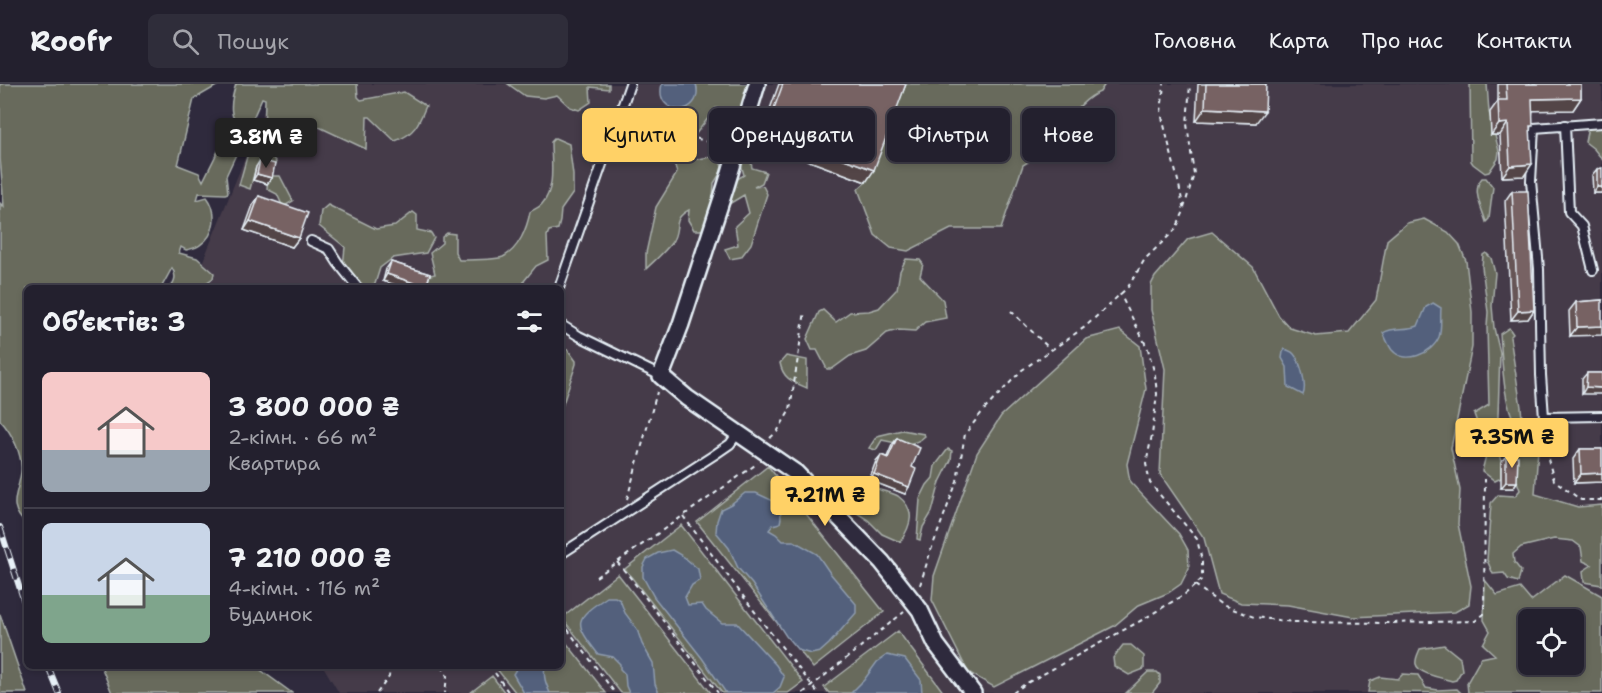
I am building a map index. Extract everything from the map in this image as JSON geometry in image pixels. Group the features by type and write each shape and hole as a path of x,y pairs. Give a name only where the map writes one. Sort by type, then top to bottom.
{"street":[{"path":"749,108 757,84"},
{"path":"733,162 681,324 661,376 687,398 796,473 882,562 920,610 936,644 974,693"}],"lane":[{"path":"622,108 630,84"},
{"path":"1602,123 1534,128 1531,181 1539,269 1544,417 1602,416"},
{"path":"1565,125 1569,212 1582,226 1593,270"},
{"path":"561,285 603,162"},
{"path":"311,241 329,249 356,285"},
{"path":"564,325 579,336 661,376"},
{"path":"564,552 714,455 730,444 738,433"}],"path":[{"path":"1164,84 1161,113 1184,211"},
{"path":"803,693 914,603 957,481 965,434 983,411 1022,370 1085,327 1128,287 1145,259 1176,230 1184,211 1194,174 1187,124 1190,84"},
{"path":"1013,693 1025,684 1185,594 1202,579 1202,561 1197,539 1150,483 1146,464 1157,394 1155,375 1148,348 1120,294"},
{"path":"596,577 683,516 765,452 790,410 805,311"},
{"path":"1011,311 1051,350"},
{"path":"623,514 661,376"},
{"path":"1548,459 1554,480 1581,500 1602,500"},
{"path":"1195,585 1222,605 1254,617 1273,620 1389,623 1475,621 1484,614 1485,479"},
{"path":"683,516 766,628 818,693"},
{"path":"617,562 718,693"},
{"path":"564,625 615,693"},
{"path":"377,693 389,677 390,669"},
{"path":"444,669 447,676 446,693"},
{"path":"495,673 509,693"}],"shaded area":[{"path":"275,84 1602,84 1602,693 339,693 325,669 564,669 564,285 193,285"}],"green space":[{"path":"0,84 220,84 194,99 178,165 199,173 203,181 226,135 231,131 234,132 239,148 226,176 228,193 199,193 197,200 207,197 213,209 214,222 209,235 197,247 186,250 181,247 179,253 197,258 214,273 213,278 203,285 172,285 175,278 172,268 163,285 24,285 24,522 15,506 21,472 20,459 9,431 0,420 0,203 4,207 0,158"},
{"path":"236,84 357,84 358,97 361,100 404,92 426,106 415,128 395,141 370,117 367,117 366,149 315,125 272,138 264,135 265,99 262,98 249,127 241,125 236,122 232,111"},
{"path":"508,84 609,84 609,89 590,87 591,102 579,110 570,107 557,95 544,98 525,96"},
{"path":"696,84 757,84 747,108 709,108 709,117 697,132 697,108 688,108 697,90"},
{"path":"902,84 1105,84 1100,92 1078,108 1022,108 1022,162 1028,162 1023,165 1001,229 951,229 908,251 891,248 875,235 858,189 866,182 887,125 887,162 1010,162 1010,108 893,108"},
{"path":"1470,84 1487,84 1489,112 1499,151 1498,159 1489,172 1485,173 1471,161"},
{"path":"1602,126 1602,159 1585,142 1588,127"},
{"path":"555,138 569,144 573,193 561,210 558,229 549,231 547,236 548,260 536,266 524,281 524,285 409,285 412,279 435,274 430,253 442,243 442,237 447,233 455,234 455,252 459,260 499,258 514,249 527,225 530,212 541,205 549,190 552,174 551,142"},
{"path":"251,143 261,144 276,162 273,168 256,167 250,189 239,185"},
{"path":"709,157 709,162 720,162 723,169 714,183 711,225 703,230 694,230 688,220 689,210 683,213 678,221 672,242 646,269 646,253 656,207 677,173 674,162 697,162 697,159"},
{"path":"740,162 751,162 752,168 766,172 762,183 754,187 763,186 767,194 751,244 741,257 730,259 725,249 738,245 735,226 749,213 744,195 729,204 731,183 744,175"},
{"path":"268,176 280,176 293,201 283,207 277,194 267,189"},
{"path":"1482,178 1486,178 1493,187 1489,219 1486,222 1477,194"},
{"path":"328,205 376,229 395,226 413,212 417,215 417,230 431,233 434,238 426,253 393,258 380,268 375,284 351,285 343,267 345,247 319,226 321,211"},
{"path":"1424,219 1448,232 1459,244 1466,261 1472,312 1472,347 1451,448 1460,490 1458,524 1471,586 1469,604 1455,612 1353,617 1288,605 1241,603 1219,594 1204,538 1160,474 1165,369 1151,310 1151,285 1155,277 1188,239 1212,232 1253,267 1279,316 1290,328 1316,336 1349,333 1376,300 1387,240 1407,223"},
{"path":"1486,253 1491,258 1495,273 1492,306 1500,353 1497,446 1501,462 1501,478 1495,481 1482,471 1490,440 1479,428 1474,414 1489,405 1488,312 1482,267 1483,255"},
{"path":"906,259 920,260 923,264 920,276 943,300 946,318 925,322 915,331 898,330 887,333 866,351 850,356 832,369 827,369 817,350 812,350 807,339 819,312 823,310 836,322 850,312 879,308 897,289 900,271"},
{"path":"1509,328 1513,334 1510,337 1521,407 1522,419 1518,425 1509,408 1503,369 1500,334"},
{"path":"1120,330 1140,346 1146,389 1127,464 1130,482 1179,534 1188,550 1189,568 1181,584 1168,593 1139,605 1114,626 994,687 968,672 932,600 934,576 977,453 1001,416 1086,339"},
{"path":"564,349 568,350 576,364 564,401"},
{"path":"786,356 807,360 807,388 793,382 784,373 780,363"},
{"path":"902,430 925,436 910,443 882,440 876,450 869,448 877,436"},
{"path":"1514,447 1538,449 1535,494 1578,507 1602,505 1602,585 1584,582 1583,571 1592,565 1583,561 1581,547 1573,541 1554,539 1521,547 1513,554 1514,562 1521,571 1518,582 1508,579 1504,573 1493,574 1487,560 1491,503 1498,495 1515,496 1520,490 1511,463"},
{"path":"948,449 952,451 951,460 940,482 932,512 923,527 920,540 917,539 920,499 933,478 935,466"},
{"path":"768,466 884,612 813,668 697,522"},
{"path":"868,482 880,490 898,496 908,507 909,524 900,542 882,534 868,520 851,509 851,497 856,486"},
{"path":"681,525 803,682 788,693 722,693 625,569"},
{"path":"618,574 711,693 621,693 564,621 564,616"},
{"path":"1565,575 1602,596 1602,693 1468,693 1467,683 1481,658 1495,655 1483,644 1490,631 1484,620 1485,580 1497,595 1520,588 1531,601"},
{"path":"0,614 27,693 0,693"},
{"path":"898,631 944,693 829,693 824,687"},
{"path":"564,640 606,693 516,693 497,669 564,669"},
{"path":"1123,645 1131,645 1144,656 1144,669 1129,675 1114,666 1113,658"},
{"path":"1444,645 1460,658 1462,670 1456,680 1452,681 1426,673 1416,664 1420,649"},
{"path":"102,669 259,669 292,693 112,693"},
{"path":"1148,672 1157,672 1160,675 1160,683 1152,693 1126,693"},
{"path":"1403,674 1418,675 1426,688 1457,689 1461,693 1368,692 1370,681 1380,677 1398,679"},
{"path":"492,676 505,693 470,693"}],"water":[{"path":"662,84 696,84 697,95 687,108 671,107 665,103 661,95"},
{"path":"1433,303 1441,308 1440,334 1436,343 1424,353 1411,357 1397,354 1392,350 1383,333 1418,326 1426,307"},
{"path":"1285,349 1293,353 1299,363 1304,380 1303,395 1288,387 1287,367 1282,358"},
{"path":"745,493 756,493 780,504 780,523 773,525 769,530 783,541 794,541 817,554 856,604 856,613 820,652 811,654 798,650 786,636 752,584 738,568 729,548 716,532 721,509"},
{"path":"672,550 698,569 700,580 692,585 685,597 688,605 702,604 722,623 737,623 776,665 784,677 780,687 773,693 726,693 654,597 643,577 643,567 647,559 658,553"},
{"path":"607,597 620,600 625,613 637,629 642,644 653,663 655,684 659,693 629,693 625,674 620,669 620,664 613,657 598,654 584,635 581,628 583,616"},
{"path":"887,655 905,659 921,680 922,693 851,693 877,662"},
{"path":"516,669 545,669 546,683 550,693 524,693 513,674"}],"building":[{"path":"783,84 906,84 897,108 887,108 887,135 874,170 852,162 875,162 875,108 774,108"},
{"path":"1206,84 1266,84 1265,111 1205,108"},
{"path":"1506,84 1581,84 1581,98 1532,99 1533,126 1530,126 1532,164 1510,166 1508,123 1499,124 1498,100 1507,100"},
{"path":"260,160 275,164 272,178 257,174"},
{"path":"1602,168 1602,187 1597,187 1597,169"},
{"path":"1512,191 1528,191 1534,310 1518,311"},
{"path":"259,196 308,213 299,238 250,221"},
{"path":"391,262 430,274 427,285 420,285 387,274"},
{"path":"1602,300 1602,326 1577,327 1576,302"},
{"path":"1587,373 1602,373 1602,388 1586,387"},
{"path":"1516,421 1554,421 1554,437 1516,437"},
{"path":"897,438 920,448 912,467 916,469 909,487 874,474 881,455 888,458"},
{"path":"1580,449 1602,449 1602,473 1581,474"},
{"path":"1506,456 1518,456 1517,482 1506,482"}],"railway":[{"path":"0,527 24,602"},
{"path":"49,669 59,693"}]}
